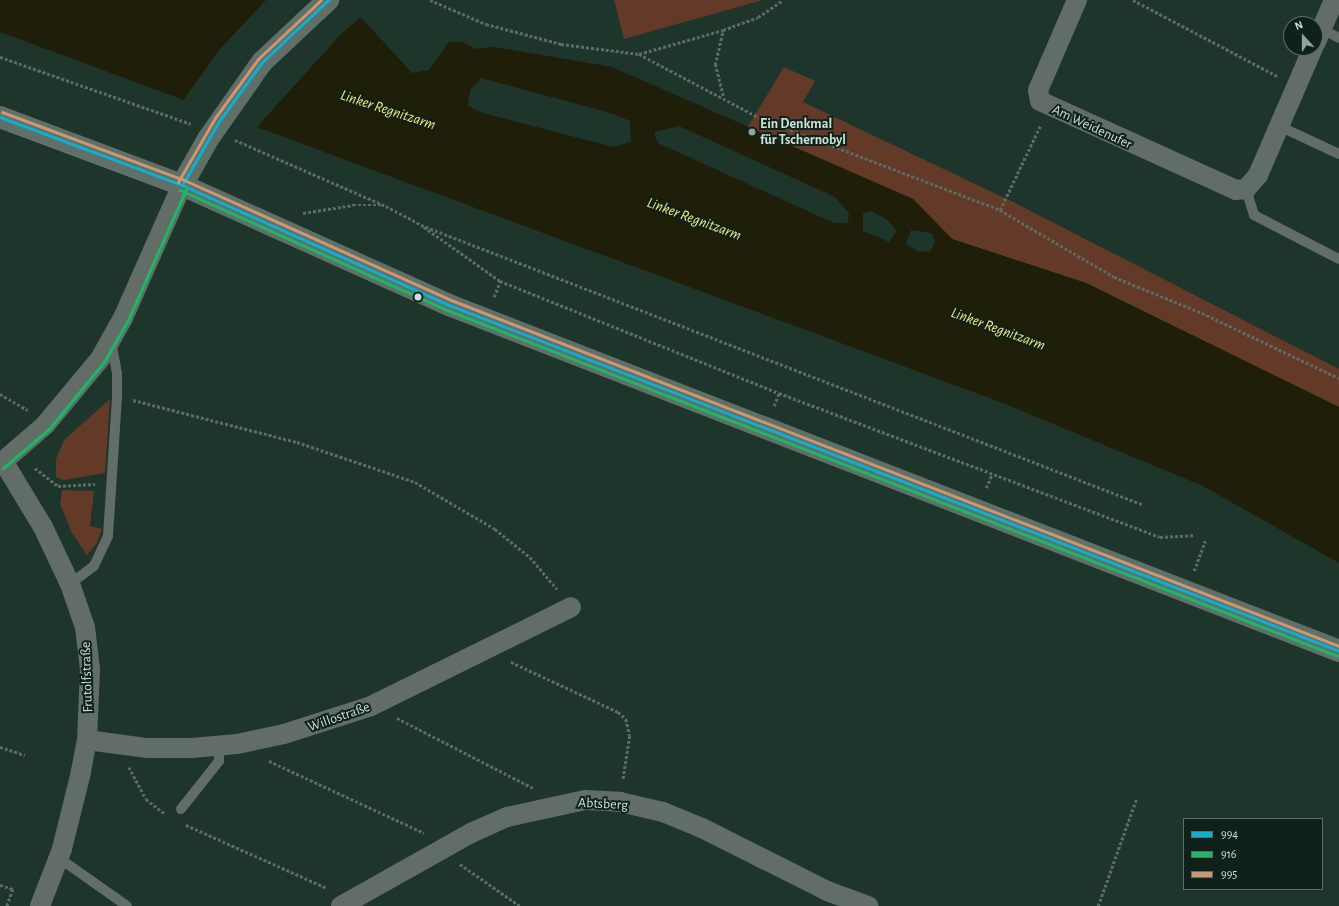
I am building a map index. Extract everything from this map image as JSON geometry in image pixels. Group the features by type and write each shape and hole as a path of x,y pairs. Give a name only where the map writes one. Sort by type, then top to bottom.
{"street":[{"path":"6,459 86,379 111,343 182,185 208,139 262,62 328,0"},
{"name":"Am Weidenufer","path":"1078,0 1038,90 1040,101 1049,108 1225,188 1246,189"},
{"path":"1323,25 1334,0"},
{"path":"1246,189 1258,175 1310,56"},
{"path":"0,117 182,185 449,305 1339,651"},
{"name":"Frutolfstraße","path":"6,459 43,526 70,584 79,607 88,648 87,740 59,858 40,906"},
{"name":"Willostraße","path":"87,740 147,748 219,746 284,734 371,706 571,607"},
{"name":"Abtsberg","path":"343,905 443,849 507,817 561,803 620,802 664,812 702,828 827,891 868,906"}],"lane":[{"path":"1323,36 1339,38"},
{"path":"1279,126 1339,154"},
{"path":"1246,189 1254,214 1339,258"},
{"path":"70,584 94,566 102,552 108,536 117,373 111,343"},
{"path":"181,809 218,761 219,746"},
{"path":"59,858 127,906"}],"path":[{"path":"430,0 486,24 554,42 639,54 723,97 762,119 1000,210 1114,277 1230,326 1339,378"},
{"path":"639,54 724,30 758,17 783,0"},
{"path":"1133,0 1297,86"},
{"path":"723,97 715,65 724,30"},
{"path":"1000,210 1049,108"},
{"path":"267,223 323,208 353,205 386,206 421,225 500,281 765,388 1160,537 1193,535"},
{"path":"421,225 1144,505"},
{"path":"0,394 26,409"},
{"path":"138,401 297,442 415,482 495,529 530,557 559,592"},
{"path":"6,459 58,486 112,483"},
{"path":"1186,592 1205,541"},
{"path":"513,663 618,712 626,719 630,736 623,782"},
{"path":"419,727 561,803"},
{"path":"122,745 146,799 163,813"},
{"path":"0,747 25,755"},
{"path":"299,777 426,834 473,877 520,906"},
{"path":"1098,906 1136,800"},
{"path":"182,823 326,887 343,905"},
{"path":"0,885 13,889 7,906"}],"shaded area":[{"path":"614,0 763,0 624,39"},
{"path":"784,67 815,81 803,102 1015,203 1339,369 1339,407 1086,283 952,239 913,199 747,128"},
{"path":"110,399 105,473 64,480 56,477 56,459 64,440"},
{"path":"62,490 94,491 90,526 102,529 97,543 87,555 72,533 60,504"}],"water":[{"name":"Linker Regnitzarm","path":"0,0 345,0 412,73 429,70 449,42 463,42 476,49 494,47 612,67 913,199 952,239 1086,283 1339,407 1339,563 1203,486 1003,403 0,32","holes":["481,78 614,114 630,121 631,142 613,147 483,113 468,106 470,90","679,126 835,197 849,213 848,223 834,223 658,143 654,132","871,211 886,219 897,231 889,242 863,231 863,213","911,230 932,233 935,243 930,252 917,251 906,244"]}],"pier":[{"path":"266,0 348,0 363,15 342,33 255,129 182,102 220,49"}],"transit line":[{"name":"995","path":"178,182 215,118 258,59 321,0"},
{"name":"994","path":"182,185 219,121 262,62 328,0"},
{"name":"995","path":"2,112 184,180 451,300 1339,646"},
{"name":"994","path":"0,117 182,185 449,305 1339,651"},
{"name":"916","path":"3,468 49,429 104,362 128,320 187,187"},
{"name":"916","path":"180,190 447,310 1337,656"}],"place":[{"name":"Ein Denkmal für Tschernobyl","path":"752,132"}]}
